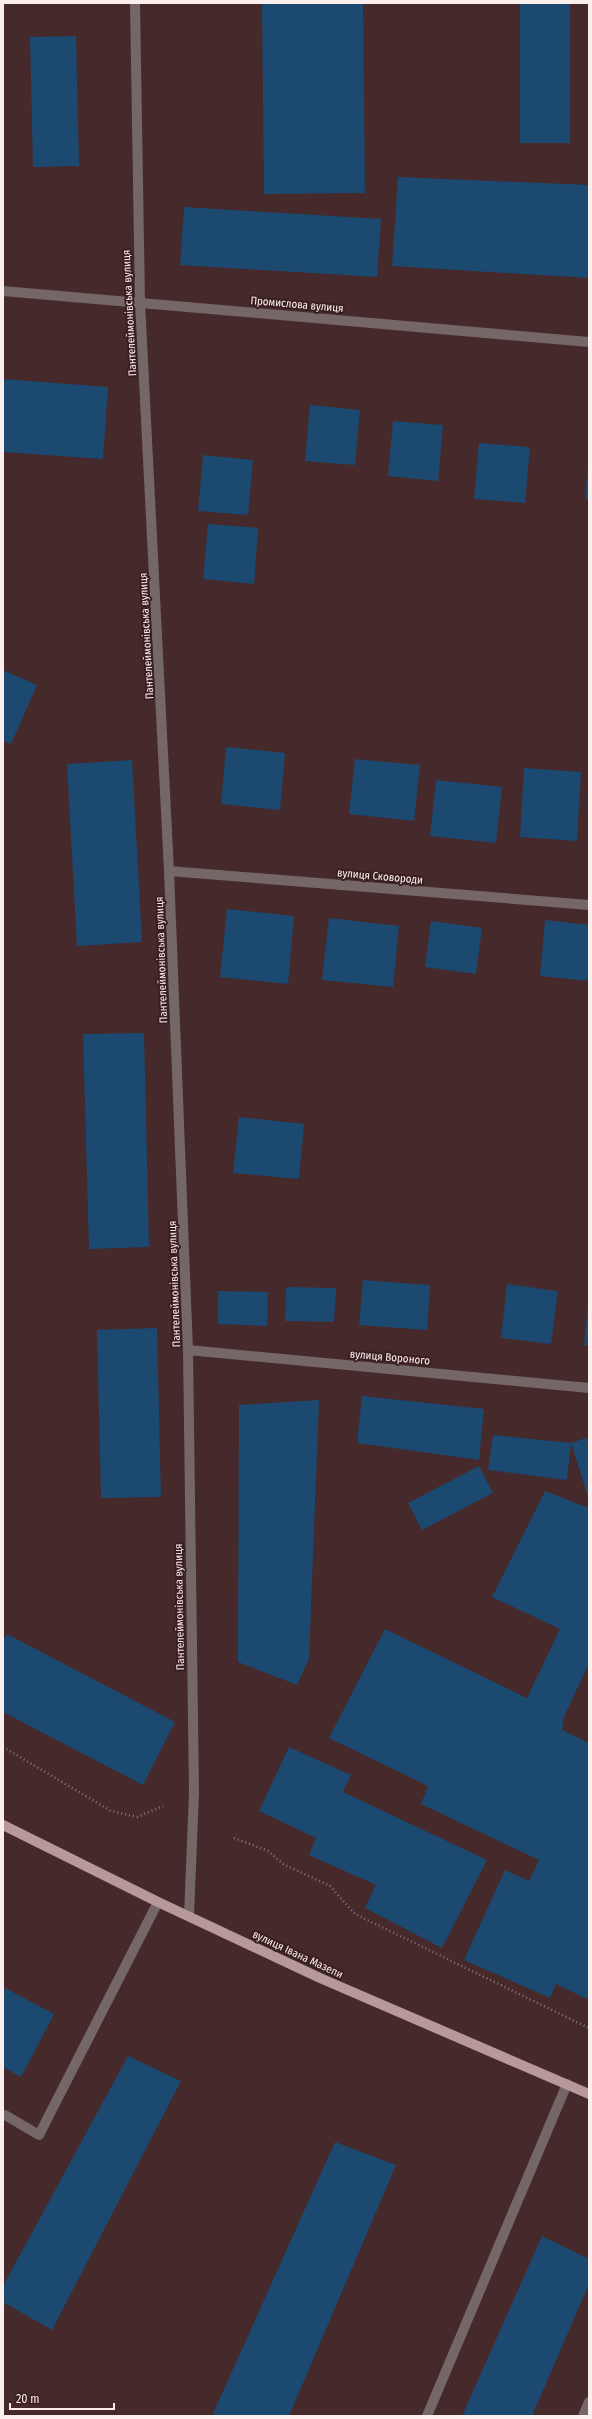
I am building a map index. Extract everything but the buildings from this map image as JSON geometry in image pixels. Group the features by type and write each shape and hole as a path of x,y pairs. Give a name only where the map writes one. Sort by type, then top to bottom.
{"main road":[{"name":"вулиця Івана Мазепи","path":"3,1825 158,1902 320,1978 589,2094"}],"street":[{"name":"Пантелеймонівська вулиця","path":"135,3 140,302 169,871 188,1350 194,1793 189,1916"},
{"name":"Промислова вулиця","path":"3,291 589,342"},
{"name":"вулиця Сковороди","path":"169,871 589,905"},
{"name":"вулиця Вороного","path":"188,1350 589,1388"},
{"path":"4,2116 39,2135 158,1902"},
{"path":"427,2416 567,2084"},
{"path":"583,2416 588,2405"}],"path":[{"path":"3,1747 111,1811 138,1817 164,1806"},
{"path":"234,1838 268,1851 283,1864 330,1886 355,1914 589,2028"}]}
